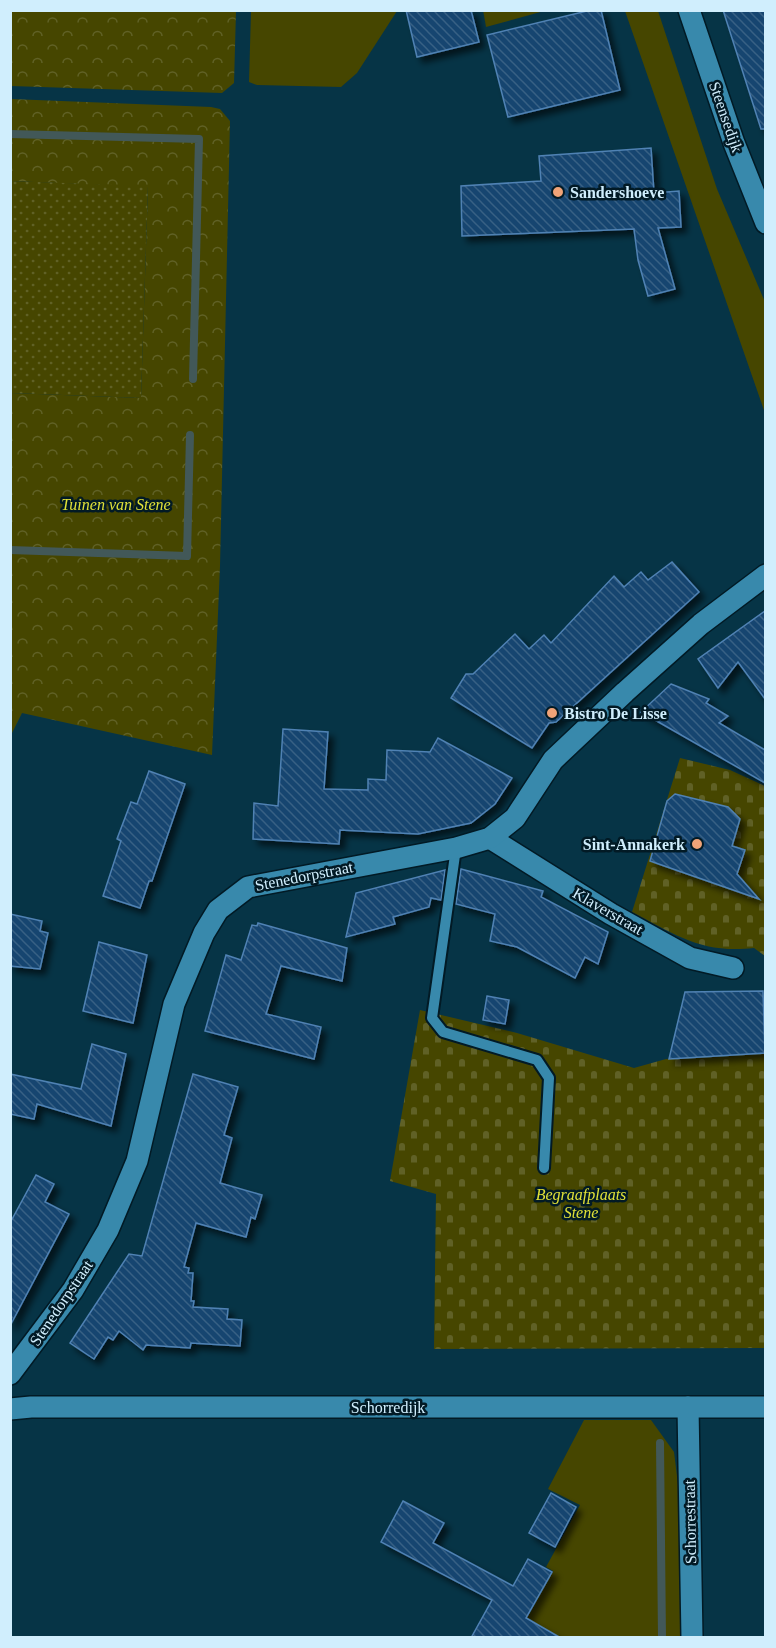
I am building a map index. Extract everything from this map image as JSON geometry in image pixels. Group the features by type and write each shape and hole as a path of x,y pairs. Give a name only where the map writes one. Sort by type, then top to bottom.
{"street":[{"name":"Steensedijk","path":"689,10 734,143 765,223"},
{"name":"Stenedorpstraat","path":"14,1364 73,1290 108,1230 137,1161 174,1004 204,933 218,910 248,887 456,848 490,838 515,818 553,760 701,624 765,575"},
{"name":"Klaverstraat","path":"490,838 611,914 690,958 734,968"},
{"name":"Schorredijk","path":"10,1409 31,1407 765,1407"},
{"name":"Schorrestraat","path":"688,1407 692,1638"}],"lane":[{"path":"456,848 432,1018 443,1032 537,1060 549,1078 544,1168"}],"green space":[{"path":"11,10 236,11 234,83 222,93 11,86"},
{"path":"251,10 397,11 357,73 341,87 257,85 249,82"},
{"path":"483,10 544,10 544,11 486,27"},
{"path":"625,11 658,11 717,189 765,302 765,413"},
{"name":"Tuinen van Stene","path":"11,99 211,107 220,109 230,121 220,566 212,755 22,713 11,735 11,393 141,398 148,187 11,181"},
{"path":"11,181 148,186 141,398 11,393"},
{"path":"680,758 730,770 765,786 765,956 754,948 719,948 690,941 632,912"},
{"name":"Begraafplaats Stene","path":"420,1010 517,1033 634,1068 666,1059 756,1054 765,1051 765,1348 434,1349 436,1194 390,1181"},
{"path":"584,1420 651,1420 674,1452 680,1500 682,1637 528,1637 536,1623 527,1618 553,1571 546,1567 580,1505 548,1489"}],"building":[{"path":"406,10 471,10 479,42 417,57"},
{"path":"591,10 601,10 620,90 508,117 487,35"},
{"path":"723,10 765,10 765,129 761,129"},
{"name":"Sandershoeve","path":"651,148 654,193 679,191 681,227 658,228 675,289 648,296 638,260 634,229 462,236 461,186 541,181 539,156"},
{"path":"672,562 699,592 556,722 549,723 532,748 451,698 466,674 473,674 515,634 529,649 544,635 551,643 614,576 624,587 641,572 648,580"},
{"path":"765,611 765,699 738,662 718,688 698,659"},
{"path":"671,684 709,699 706,703 728,716 719,723 765,750 765,783 641,712"},
{"path":"283,729 328,732 324,789 368,790 368,779 386,780 387,750 430,752 438,738 512,778 495,804 471,823 418,834 340,830 339,844 253,839 254,803 278,806"},
{"path":"149,771 185,784 152,881 149,881 140,908 103,896 121,841 117,839 131,802 137,804"},
{"name":"Sint-Annakerk","path":"675,794 728,807 740,819 732,846 745,850 737,874 759,899 650,861 667,801"},
{"path":"461,869 543,891 541,897 608,932 598,964 585,957 575,978 517,947 490,941 495,914 456,904"},
{"path":"445,870 441,900 431,898 429,907 393,917 395,924 346,937 356,893"},
{"path":"10,914 42,921 40,931 48,933 40,969 10,966"},
{"path":"258,923 347,948 342,981 281,966 266,1014 321,1027 314,1059 205,1031 226,955 241,960 252,925 257,926"},
{"path":"99,942 147,955 133,1023 83,1011"},
{"path":"763,991 765,1053 669,1059 685,992"},
{"path":"487,996 509,1000 505,1024 483,1020"},
{"path":"92,1044 126,1054 111,1126 37,1104 34,1119 10,1114 10,1074 81,1089"},
{"path":"193,1074 238,1087 224,1135 232,1138 220,1183 262,1195 255,1219 251,1217 246,1237 196,1223 184,1267 189,1268 188,1273 193,1273 191,1301 194,1301 193,1307 228,1309 227,1319 242,1320 240,1346 191,1343 190,1348 146,1345 143,1350 119,1331 113,1340 108,1337 94,1359 70,1343 129,1254 142,1256"},
{"path":"36,1175 54,1184 45,1202 69,1214 10,1326 10,1223"},
{"path":"551,1493 576,1507 555,1547 529,1533"},
{"path":"403,1501 444,1523 433,1543 513,1586 528,1559 552,1572 526,1618 561,1638 471,1638 492,1600 381,1542"}],"waterway":[{"path":"10,134 199,139 193,379"},
{"path":"10,550 187,556 190,435"},
{"path":"660,1443 662,1638"}],"place":[{"name":"Sandershoeve","path":"558,192"},
{"name":"Bistro De Lisse","path":"552,713"},
{"name":"Sint-Annakerk","path":"697,844"}]}
